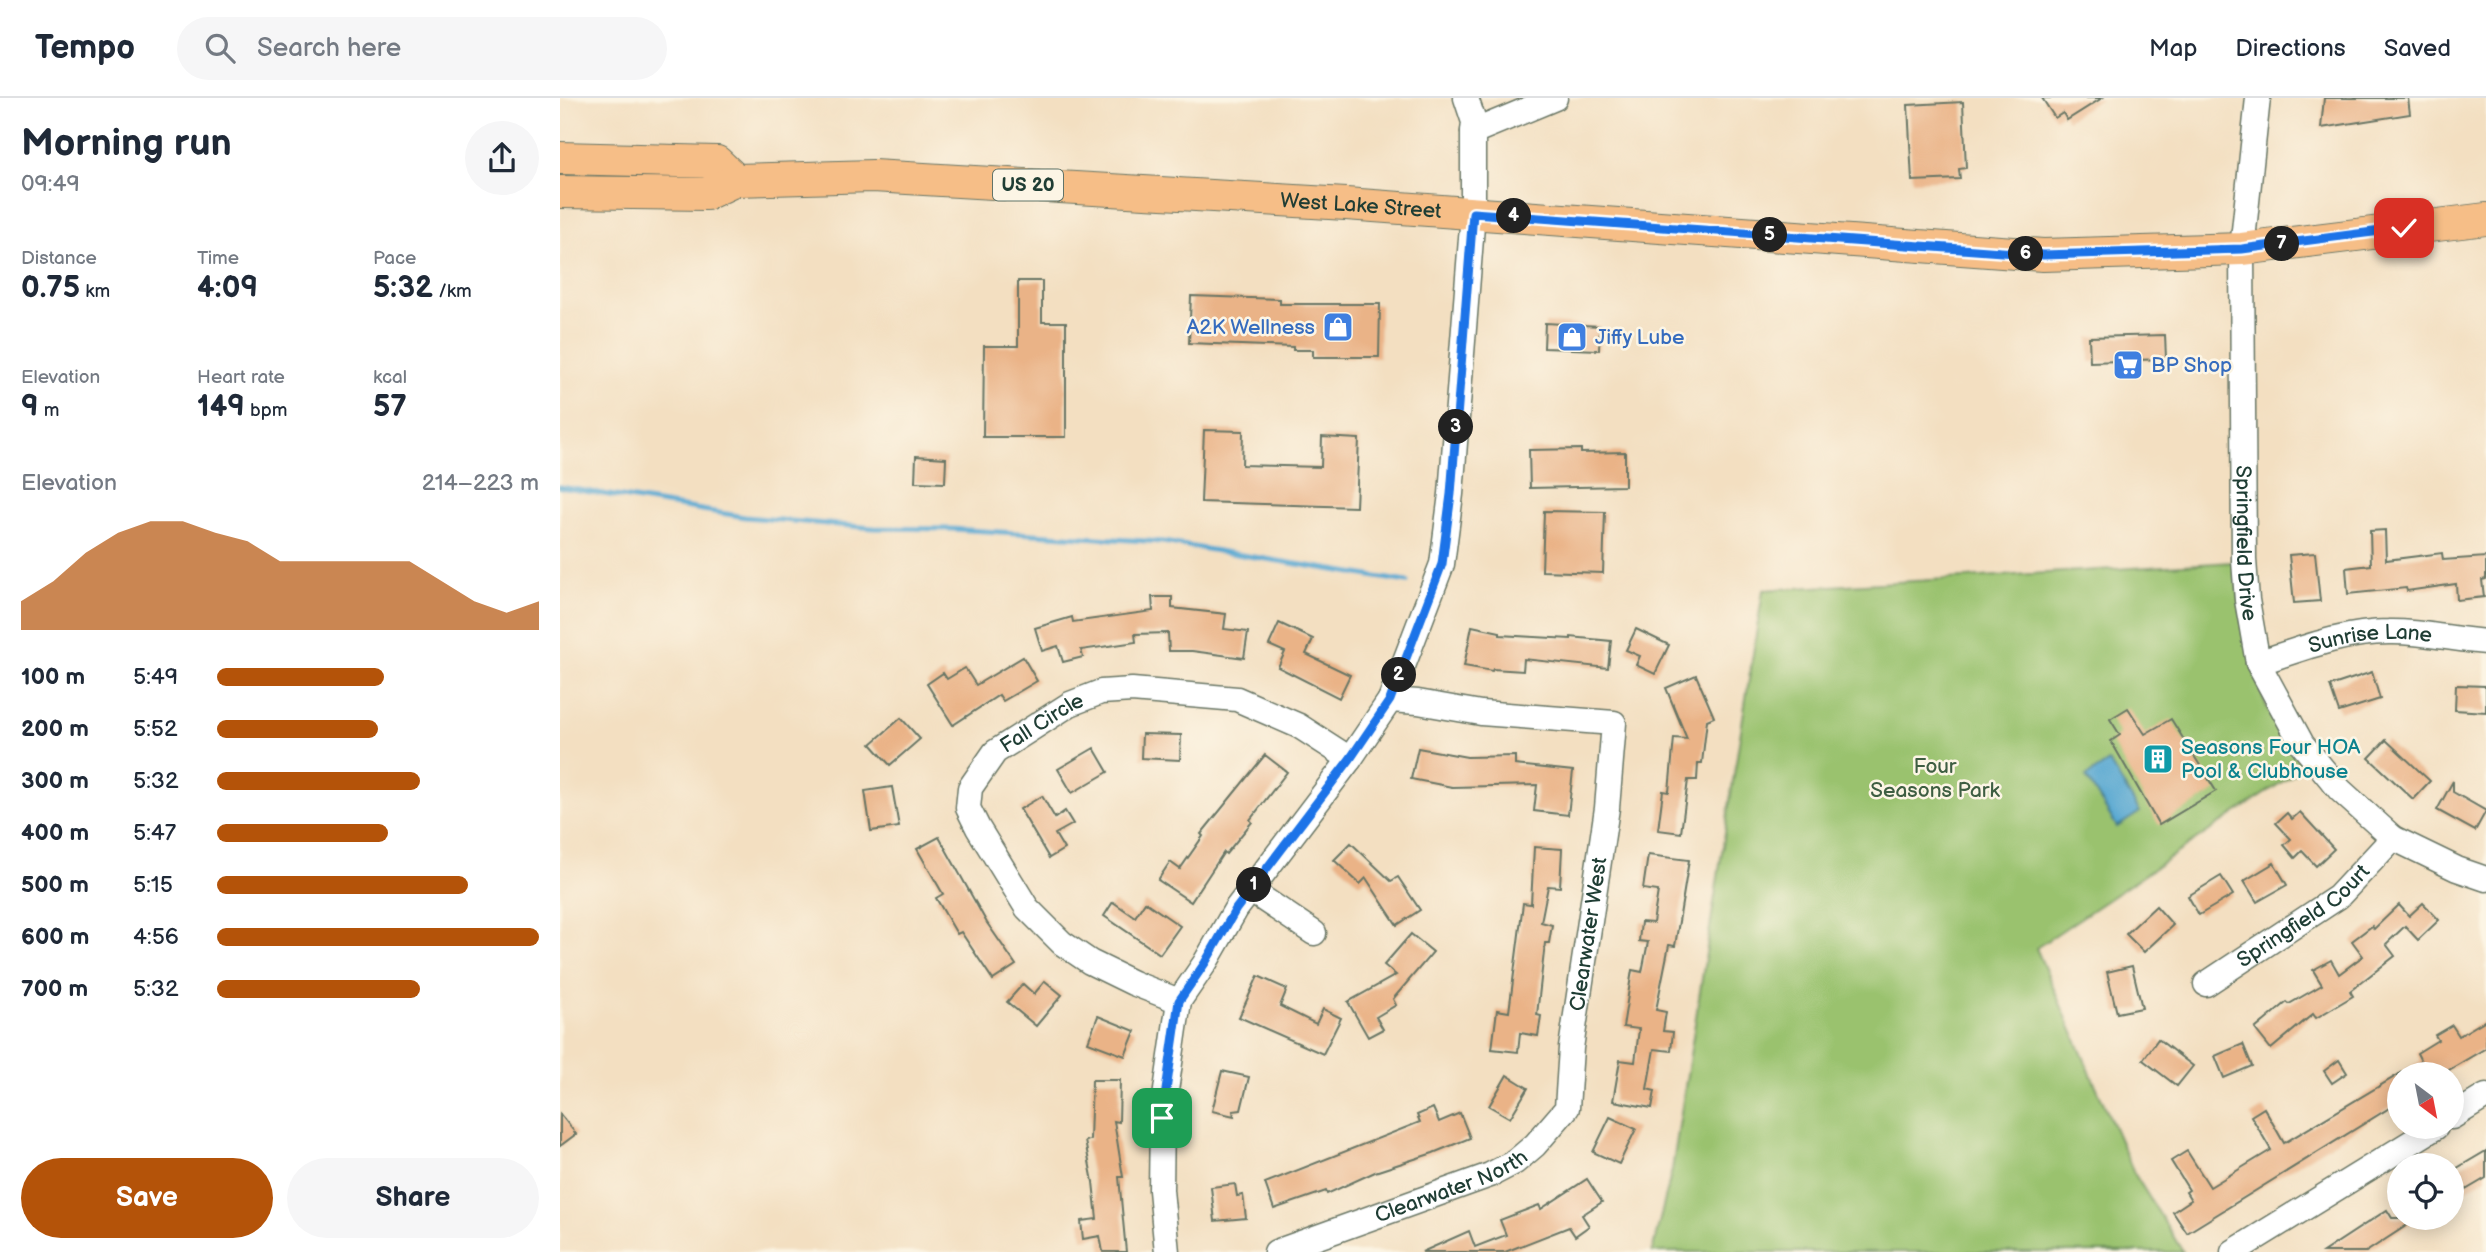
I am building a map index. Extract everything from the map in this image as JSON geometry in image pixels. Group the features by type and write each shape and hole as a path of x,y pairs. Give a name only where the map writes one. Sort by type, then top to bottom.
{"main road":[{"path":"560,158 717,162 736,180"},
{"name":"West Lake Street","path":"560,192 706,194 736,180 873,176 1473,213 2043,255 2242,249 2486,219"}],"street":[{"path":"1167,1252 1161,1190 1162,1118 1179,1001 1236,909 1350,759 1390,700 1442,564 1451,494 1473,213 1474,122 1466,98"},
{"path":"1473,132 1555,98"},
{"name":"Springfield Drive","path":"2258,98 2242,249 2244,560 2247,600 2258,663 2302,744 2340,790 2393,838 2457,869 2486,879"},
{"name":"Sunrise Lane","path":"2258,663 2331,639 2368,633 2392,631 2486,642"},
{"name":"Fall Circle","path":"1179,1001 1133,984 1090,962 1062,943 1027,908 968,808 970,788 995,752 1070,704 1101,692 1132,690 1237,699 1299,726 1350,759"},
{"name":"Clearwater West","path":"1390,700 1481,713 1614,723 1607,808 1571,1048 1567,1108 1542,1137"},
{"name":"Springfield Court","path":"2206,984 2338,897 2393,838"},
{"path":"1250,890 1314,933"},
{"path":"2464,1110 2486,1096"},
{"name":"Clearwater North","path":"1276,1252 1490,1175 1515,1162 1542,1137"},
{"path":"2233,1252 2417,1139"}],"green space":[{"name":"Four Seasons Park","path":"2233,562 2248,644 2263,696 2273,721 2304,767 2036,948 2134,1173 2183,1252 1652,1252 1672,1170 1763,590"}],"water":[{"path":"2109,762 2140,812 2117,827 2086,777"}],"building":[{"path":"2042,98 2102,98 2067,120 2063,113 2055,118"},
{"path":"2324,98 2408,98 2410,114 2321,128"},
{"path":"1963,102 1966,168 1959,169 1960,179 1912,181 1908,105"},
{"path":"1018,281 1042,281 1042,322 1066,322 1066,437 983,437 984,346 1018,346"},
{"path":"1191,296 1280,299 1280,304 1380,304 1379,357 1313,357 1313,350 1293,350 1293,347 1189,343"},
{"name":"Jiffy Lube","path":"1545,323 1600,326 1599,350 1544,348"},
{"path":"2165,335 2166,359 2135,360 2135,370 2121,370 2120,361 2090,362 2089,337"},
{"path":"1204,430 1243,431 1242,465 1321,467 1322,437 1359,439 1356,507 1201,502"},
{"path":"1581,449 1581,453 1625,452 1625,486 1530,488 1529,450"},
{"path":"916,456 946,458 945,483 915,482"},
{"path":"1544,511 1605,512 1603,573 1542,571"},
{"path":"2385,530 2386,560 2442,553 2443,560 2486,557 2486,579 2482,580 2484,597 2457,600 2456,584 2407,591 2406,588 2348,594 2346,568 2371,565 2370,531"},
{"path":"2315,553 2320,601 2294,603 2289,555"},
{"path":"1152,597 1172,597 1172,608 1226,614 1224,629 1248,632 1244,658 1192,651 1169,651 1168,633 1135,634 1136,642 1081,650 1083,657 1063,662 1058,646 1042,651 1035,628 1072,617 1073,622 1153,611"},
{"path":"1279,623 1313,639 1306,654 1350,675 1339,698 1278,667 1285,652 1269,645"},
{"path":"1472,626 1500,632 1500,635 1611,641 1608,668 1524,659 1523,671 1492,671 1464,666"},
{"path":"1636,629 1669,645 1655,674 1636,665 1640,656 1626,650"},
{"path":"1023,657 1037,681 1003,701 999,695 953,725 927,684 943,673 947,679 965,668 976,685"},
{"path":"2372,672 2380,699 2339,712 2330,686"},
{"path":"1696,675 1714,717 1707,720 1702,763 1698,763 1697,780 1688,780 1681,833 1658,830 1663,791 1669,792 1674,738 1687,739 1666,688"},
{"path":"2456,685 2486,686 2486,712 2455,710"},
{"name":"Seasons Four HOA Pool & Clubhouse","path":"2128,708 2145,734 2171,719 2216,791 2159,825 2111,741 2120,735 2110,719"},
{"path":"901,718 920,739 890,765 871,744"},
{"path":"1142,734 1181,735 1180,760 1141,758"},
{"path":"2386,740 2430,781 2413,799 2369,758"},
{"path":"1094,748 1108,772 1072,793 1058,769"},
{"path":"1418,748 1467,757 1515,756 1515,765 1573,771 1568,815 1534,811 1537,785 1452,787 1411,779"},
{"path":"1265,755 1287,772 1250,820 1252,822 1226,854 1224,852 1191,902 1158,880 1170,862 1180,869 1203,836 1201,834"},
{"path":"2453,781 2453,792 2486,811 2475,831 2437,810"},
{"path":"892,787 899,827 871,831 865,791"},
{"path":"1042,796 1055,818 1065,811 1073,824 1055,834 1064,849 1049,858 1020,809"},
{"path":"2300,812 2334,849 2316,866 2302,851 2295,858 2284,845 2291,839 2276,823 2287,813 2292,819"},
{"path":"939,837 987,923 1016,965 993,980 961,932 957,934 936,898 943,894 917,849"},
{"path":"1351,843 1391,881 1398,877 1420,910 1397,925 1366,878 1360,884 1334,860"},
{"path":"1534,847 1562,849 1560,887 1548,886 1541,922 1552,925 1549,943 1545,943 1537,1015 1541,1016 1538,1036 1520,1033 1518,1052 1492,1049 1497,1010 1509,1012 1523,903 1531,904"},
{"path":"1648,855 1689,860 1675,946 1669,945 1656,1010 1666,1012 1663,1031 1673,1032 1671,1051 1654,1049 1647,1089 1655,1091 1652,1108 1613,1101 1620,1060 1635,1062 1639,1029 1623,1027 1632,970 1642,972 1648,942 1639,941 1641,922 1653,923 1658,891 1643,889"},
{"path":"2274,863 2287,885 2257,902 2244,881"},
{"path":"2221,876 2233,895 2199,915 2188,896"},
{"path":"1113,902 1135,917 1145,902 1180,926 1160,954 1104,916"},
{"path":"2423,903 2439,920 2418,940 2405,926 2386,944 2395,956 2350,991 2353,996 2316,1018 2313,1014 2271,1049 2255,1029 2287,1002 2289,1004 2322,985 2313,970 2331,960 2339,974 2363,956 2352,941 2372,926 2374,929 2399,905 2409,916"},
{"path":"2156,906 2173,925 2144,952 2126,934"},
{"path":"1411,934 1433,952 1393,999 1396,1005 1376,1017 1383,1029 1368,1037 1348,1002 1396,975 1384,965"},
{"path":"2132,966 2142,1008 2117,1013 2107,972"},
{"path":"1258,976 1287,989 1280,1006 1316,1024 1323,1009 1341,1018 1323,1054 1239,1017"},
{"path":"1045,981 1062,995 1036,1026 1007,1002 1023,984 1034,994"},
{"path":"1098,1016 1135,1031 1125,1056 1088,1042"},
{"path":"2486,1020 2486,1048 2462,1062 2419,1062 2417,1053 2438,1040 2435,1035 2452,1025 2459,1036"},
{"path":"2158,1039 2193,1066 2177,1086 2143,1060"},
{"path":"2243,1044 2252,1066 2224,1078 2215,1056"},
{"path":"2339,1060 2347,1073 2332,1083 2324,1071"},
{"path":"1222,1071 1249,1077 1241,1110 1233,1111 1234,1116 1212,1111"},
{"path":"1507,1075 1528,1088 1510,1118 1489,1106"},
{"path":"1092,1080 1120,1080 1119,1122 1114,1121 1123,1177 1119,1177 1126,1252 1103,1252 1100,1236 1083,1239 1081,1221 1097,1219 1085,1141 1090,1140"},
{"path":"2387,1081 2387,1109 2187,1233 2173,1212 2191,1200 2186,1192 2189,1190 2171,1161 2187,1151 2210,1187 2271,1150 2251,1116 2264,1108 2284,1143"},
{"path":"1433,1108 1439,1122 1460,1113 1470,1138 1375,1172 1327,1194 1326,1191 1274,1209 1265,1183 1420,1122 1417,1115"},
{"path":"560,1114 576,1134 560,1146"},
{"path":"1610,1117 1636,1129 1619,1164 1593,1152"},
{"path":"2486,1151 2486,1178 2464,1191 2464,1164"},
{"path":"1587,1179 1602,1202 1582,1215 1589,1226 1575,1236 1569,1227 1505,1252 1422,1252 1469,1231 1475,1247 1506,1235 1500,1220 1539,1205 1541,1209"},
{"path":"1235,1184 1237,1196 1243,1195 1246,1218 1215,1221 1211,1187"},
{"path":"2387,1210 2387,1230 2400,1230 2366,1252 2323,1252"}],"waterway":[{"path":"560,487 745,517 874,528 952,529 1163,542 1407,582"}],"place":[{"name":"A2K Wellness","path":"1338,327"},
{"name":"Jiffy Lube","path":"1572,337"},
{"name":"BP Shop","path":"2128,365"},
{"name":"Seasons Four HOA Pool & Clubhouse","path":"2158,759"}],"route":[{"path":"1162,1118 1179,1001 1236,909 1350,759 1390,700 1442,564 1451,494 1473,213 2043,255 2242,249 2404,228"}]}
